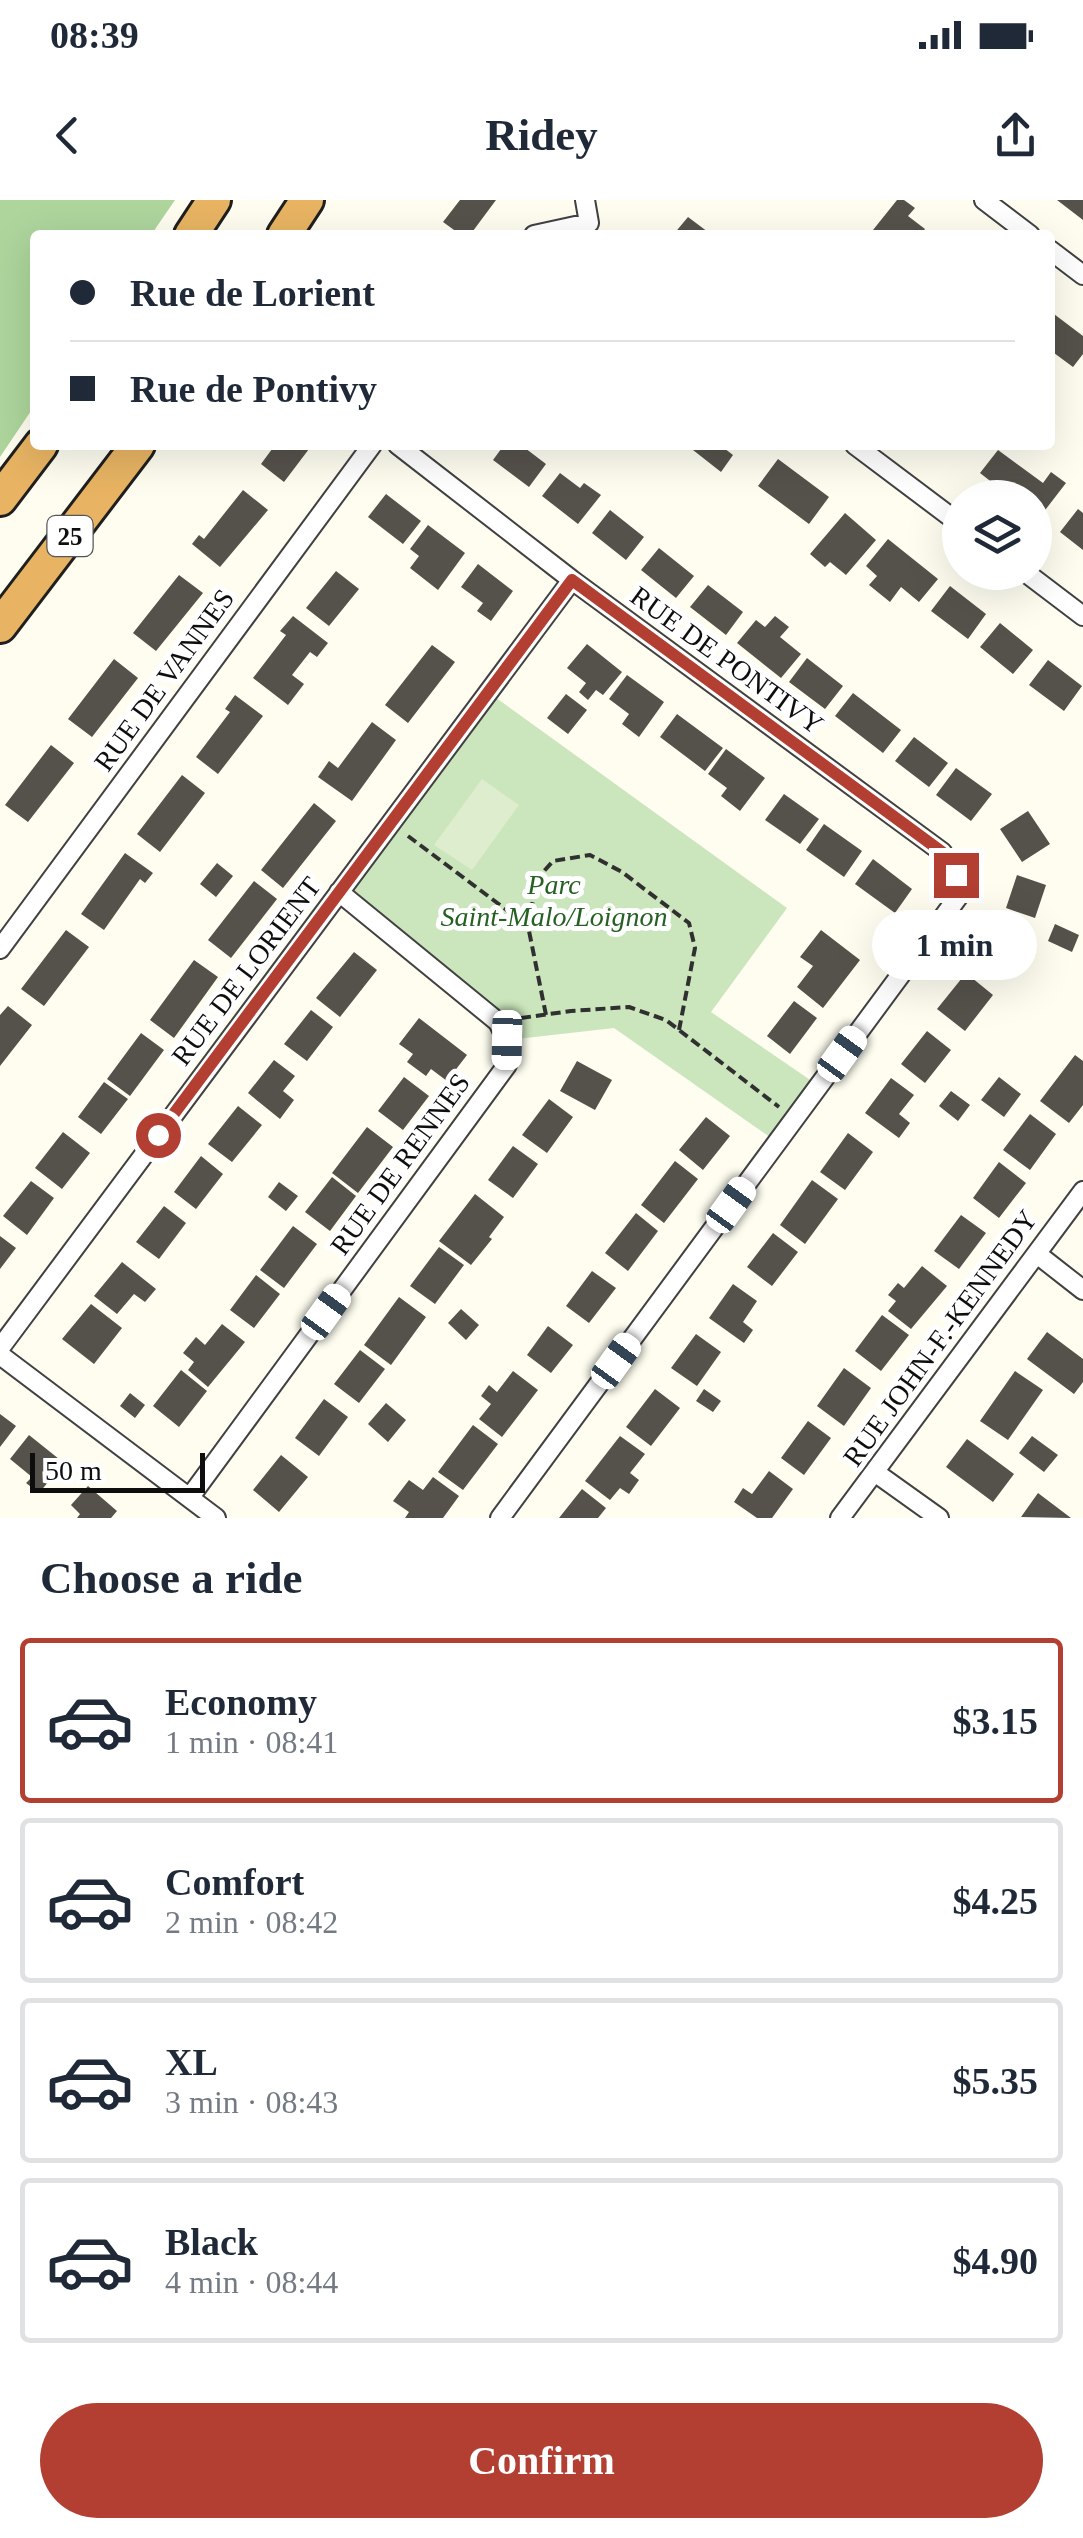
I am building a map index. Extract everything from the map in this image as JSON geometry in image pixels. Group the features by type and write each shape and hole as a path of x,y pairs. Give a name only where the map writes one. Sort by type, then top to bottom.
{"highway":[{"path":"194,230 214,200"},
{"path":"287,230 307,200"},
{"path":"0,499 37,450"},
{"name":"25","path":"0,626 134,450"}],"street":[{"path":"585,200 594,229"},
{"path":"984,200 1023,230"},
{"path":"1055,254 1083,275"},
{"name":"RUE DE VANNES","path":"0,948 368,450"},
{"name":"RUE DE PONTIVY","path":"404,450 572,580 942,852 956,875 961,893 795,1118"},
{"path":"862,450 942,510"},
{"name":"RUE DE LORIENT","path":"0,1351 572,580"},
{"path":"1048,590 1083,616"},
{"path":"339,892 498,1022"},
{"name":"RUE DE RENNES","path":"190,1498 507,1066 507,1040 498,1022"},
{"path":"500,1518 795,1118"},
{"name":"RUE JOHN-F.-KENNEDY","path":"840,1518 1083,1191"},
{"path":"1037,1254 1083,1290"},
{"path":"0,1351 216,1518"},
{"path":"876,1473 939,1518"}],"path":[{"path":"390,823 528,926"},
{"path":"546,1014 528,926 537,879 553,861 590,855 622,872 690,923 696,948 679,1030"},
{"path":"498,1022 630,1006 666,1020 795,1118"}],"green space":[{"path":"0,200 175,200 154,230 30,230 30,412 0,457"},
{"name":"Parc Saint-Malo/Loignon","path":"488,692 787,908 711,1012 819,1086 777,1142 614,1028 507,1040 339,892"},
{"path":"482,779 519,805 472,870 434,845"}],"building":[{"path":"460,200 496,200 474,230 454,230 443,222"},
{"path":"897,200 915,208 908,216 925,229 924,230 873,230"},
{"path":"1057,200 1083,200 1083,220"},
{"path":"688,217 705,230 677,230"},
{"path":"1055,315 1083,336 1083,354 1073,367 1055,354"},
{"path":"271,450 308,450 284,482 261,464"},
{"path":"500,450 528,450 546,464 529,487 493,460"},
{"path":"693,450 726,450 733,455 721,472"},
{"path":"998,450 1039,480 989,480 980,473"},
{"path":"778,459 829,497 809,524 758,486"},
{"path":"1051,472 1066,483 1052,501 1052,480 1045,480"},
{"path":"560,473 580,488 584,483 601,495 578,524 542,496"},
{"path":"243,490 268,510 220,567 192,544 199,535 204,539"},
{"path":"386,494 421,521 403,544 368,517"},
{"path":"1078,509 1083,513 1083,550 1060,532"},
{"path":"610,510 644,537 626,560 592,533"},
{"path":"845,513 876,540 846,575 830,562 825,567 810,554"},
{"path":"428,525 465,553 438,590 410,568 419,556 410,549"},
{"path":"888,539 938,579 919,602 901,587 890,602 869,585 877,576 866,566"},
{"path":"659,548 694,576 676,598 641,570"},
{"path":"478,564 513,591 491,621 477,611 483,603 461,587"},
{"path":"336,571 359,589 329,626 306,608"},
{"path":"179,575 203,593 156,651 133,633"},
{"path":"708,585 743,612 726,635 690,607"},
{"path":"947,590 955,590 986,614 968,639 931,611"},
{"path":"293,616 328,643 317,657 310,652 292,675 304,684 288,705 253,678 286,635 280,631"},
{"path":"775,616 789,627 780,637 801,654 781,678 737,643 756,620 765,627"},
{"path":"1000,623 1033,650 1013,674 980,647"},
{"path":"587,644 622,672 603,695 596,690 588,700 579,692 586,683 567,668"},
{"path":"432,645 455,662 408,723 385,705"},
{"path":"807,658 843,686 825,709 789,682"},
{"path":"114,659 138,678 92,737 68,719"},
{"path":"1048,660 1082,686 1064,711 1029,685"},
{"path":"627,675 664,702 639,737 622,724 629,714 609,699"},
{"path":"853,693 901,730 883,753 835,716"},
{"path":"566,694 587,710 568,734 547,718"},
{"path":"235,695 263,716 218,774 196,757 230,712 225,709"},
{"path":"677,714 723,748 705,771 660,737"},
{"path":"372,722 396,740 352,801 318,777 329,761 338,768"},
{"path":"914,737 948,763 929,787 895,761"},
{"path":"51,745 74,763 28,822 5,805"},
{"path":"726,749 765,778 740,811 721,796 727,788 708,774"},
{"path":"956,768 992,794 971,821 936,795"},
{"path":"182,775 205,793 160,852 137,834"},
{"path":"784,794 819,819 800,844 765,820"},
{"path":"314,803 336,821 283,888 261,870"},
{"path":"1028,811 1050,844 1022,862 1000,829"},
{"path":"824,824 862,851 844,877 806,850"},
{"path":"125,853 153,873 145,883 140,879 104,930 81,914"},
{"path":"873,859 912,889 895,913 855,884"},
{"path":"217,863 233,876 216,897 200,884"},
{"path":"1017,875 1046,885 1035,918 1006,908"},
{"path":"254,881 277,899 231,958 208,940"},
{"path":"1055,924 1079,935 1072,952 1048,941"},
{"path":"1001,926 1025,944 998,980 974,962"},
{"path":"66,930 89,947 44,1006 21,989"},
{"path":"821,930 860,960 823,1008 797,987 813,966 800,957"},
{"path":"354,952 377,970 340,1017 316,998"},
{"path":"194,960 218,977 174,1038 150,1020"},
{"path":"966,973 993,995 965,1031 937,1009"},
{"path":"794,1001 817,1018 790,1054 767,1036"},
{"path":"8,1006 32,1025 0,1066 0,1015"},
{"path":"311,1010 333,1027 307,1061 284,1044"},
{"path":"419,1018 467,1055 447,1081 431,1069 426,1076 407,1062 413,1054 399,1044"},
{"path":"927,1031 951,1050 925,1083 901,1064"},
{"path":"141,1033 164,1050 130,1096 107,1079"},
{"path":"1075,1055 1083,1061 1083,1105 1069,1123 1040,1101"},
{"path":"274,1060 295,1076 283,1091 294,1100 280,1119 248,1093"},
{"path":"577,1061 612,1080 595,1110 560,1091"},
{"path":"404,1077 429,1096 403,1130 378,1111"},
{"path":"999,1077 1021,1094 1004,1117 981,1100"},
{"path":"891,1078 914,1095 899,1114 910,1123 899,1138 865,1113"},
{"path":"104,1082 128,1099 101,1134 78,1117"},
{"path":"951,1091 970,1105 958,1121 939,1106"},
{"path":"549,1099 573,1117 547,1153 522,1135"},
{"path":"238,1106 262,1125 232,1162 208,1144"},
{"path":"1030,1114 1056,1134 1030,1170 1003,1150"},
{"path":"706,1117 730,1136 703,1170 679,1150"},
{"path":"367,1127 393,1147 358,1193 332,1173"},
{"path":"63,1132 90,1153 62,1189 35,1168"},
{"path":"848,1133 873,1152 845,1190 820,1172"},
{"path":"513,1146 538,1164 513,1198 488,1180"},
{"path":"201,1156 223,1174 196,1209 174,1192"},
{"path":"675,1161 698,1179 664,1223 641,1205"},
{"path":"999,1162 1026,1183 999,1218 973,1198"},
{"path":"332,1177 356,1196 330,1231 305,1212"},
{"path":"812,1180 838,1199 805,1244 780,1225"},
{"path":"31,1181 54,1198 27,1235 3,1216"},
{"path":"279,1182 298,1196 286,1211 268,1197"},
{"path":"475,1194 504,1217 471,1265 439,1241"},
{"path":"164,1206 186,1223 159,1259 136,1242"},
{"path":"636,1213 658,1231 628,1271 605,1253"},
{"path":"961,1215 986,1233 959,1269 934,1251"},
{"path":"293,1226 317,1244 284,1288 260,1270"},
{"path":"773,1233 798,1252 772,1286 747,1267"},
{"path":"0,1236 16,1248 0,1269"},
{"path":"439,1247 464,1265 435,1304 410,1286"},
{"path":"122,1262 156,1289 145,1302 134,1294 117,1314 94,1296"},
{"path":"922,1266 947,1286 911,1329 888,1311 896,1301 888,1295 898,1283 904,1288"},
{"path":"592,1271 616,1288 589,1323 566,1306"},
{"path":"256,1275 280,1294 254,1328 230,1310"},
{"path":"733,1284 757,1301 743,1322 753,1330 744,1343 709,1318"},
{"path":"399,1297 426,1317 391,1365 364,1345"},
{"path":"91,1304 122,1328 94,1364 62,1339"},
{"path":"461,1309 479,1325 466,1340 448,1323"},
{"path":"882,1315 909,1335 881,1371 855,1351"},
{"path":"222,1324 245,1342 208,1387 188,1370 194,1362 183,1353 196,1337 205,1345"},
{"path":"548,1326 573,1345 551,1373 527,1355"},
{"path":"1047,1332 1083,1359 1083,1382 1074,1394 1027,1359"},
{"path":"696,1334 721,1352 697,1386 671,1368"},
{"path":"360,1350 385,1369 359,1403 334,1384"},
{"path":"844,1368 871,1388 844,1426 817,1406"},
{"path":"181,1370 207,1391 179,1427 153,1406"},
{"path":"513,1371 538,1390 502,1437 479,1419 491,1404 481,1396 489,1385 497,1392"},
{"path":"1015,1371 1043,1390 1008,1440 980,1421"},
{"path":"655,1389 680,1408 651,1446 626,1427"},
{"path":"704,1389 721,1401 713,1412 696,1401"},
{"path":"130,1393 145,1405 135,1418 120,1406"},
{"path":"324,1399 348,1417 319,1456 295,1438"},
{"path":"386,1403 406,1420 388,1442 368,1424"},
{"path":"0,1414 16,1426 0,1447"},
{"path":"808,1421 831,1438 804,1475 781,1458"},
{"path":"473,1425 498,1444 463,1490 438,1472"},
{"path":"29,1435 64,1463 39,1493 26,1483 32,1477 10,1459"},
{"path":"620,1436 645,1454 630,1473 639,1480 629,1494 620,1488 610,1500 585,1481"},
{"path":"1032,1436 1058,1455 1044,1472 1019,1453"},
{"path":"967,1439 1014,1474 993,1502 946,1467"},
{"path":"281,1455 308,1477 279,1512 253,1490"},
{"path":"769,1471 793,1489 772,1518 757,1518 734,1502 743,1488 752,1494"},
{"path":"433,1477 459,1496 443,1518 405,1518 409,1512 393,1501 409,1480 423,1490"},
{"path":"88,1486 117,1511 111,1518 77,1518 80,1514 71,1505"},
{"path":"582,1489 606,1508 598,1518 559,1518"},
{"path":"1038,1493 1071,1518 1021,1517"}],"route":[{"path":"158,1135 572,580 942,852 956,875"}]}
